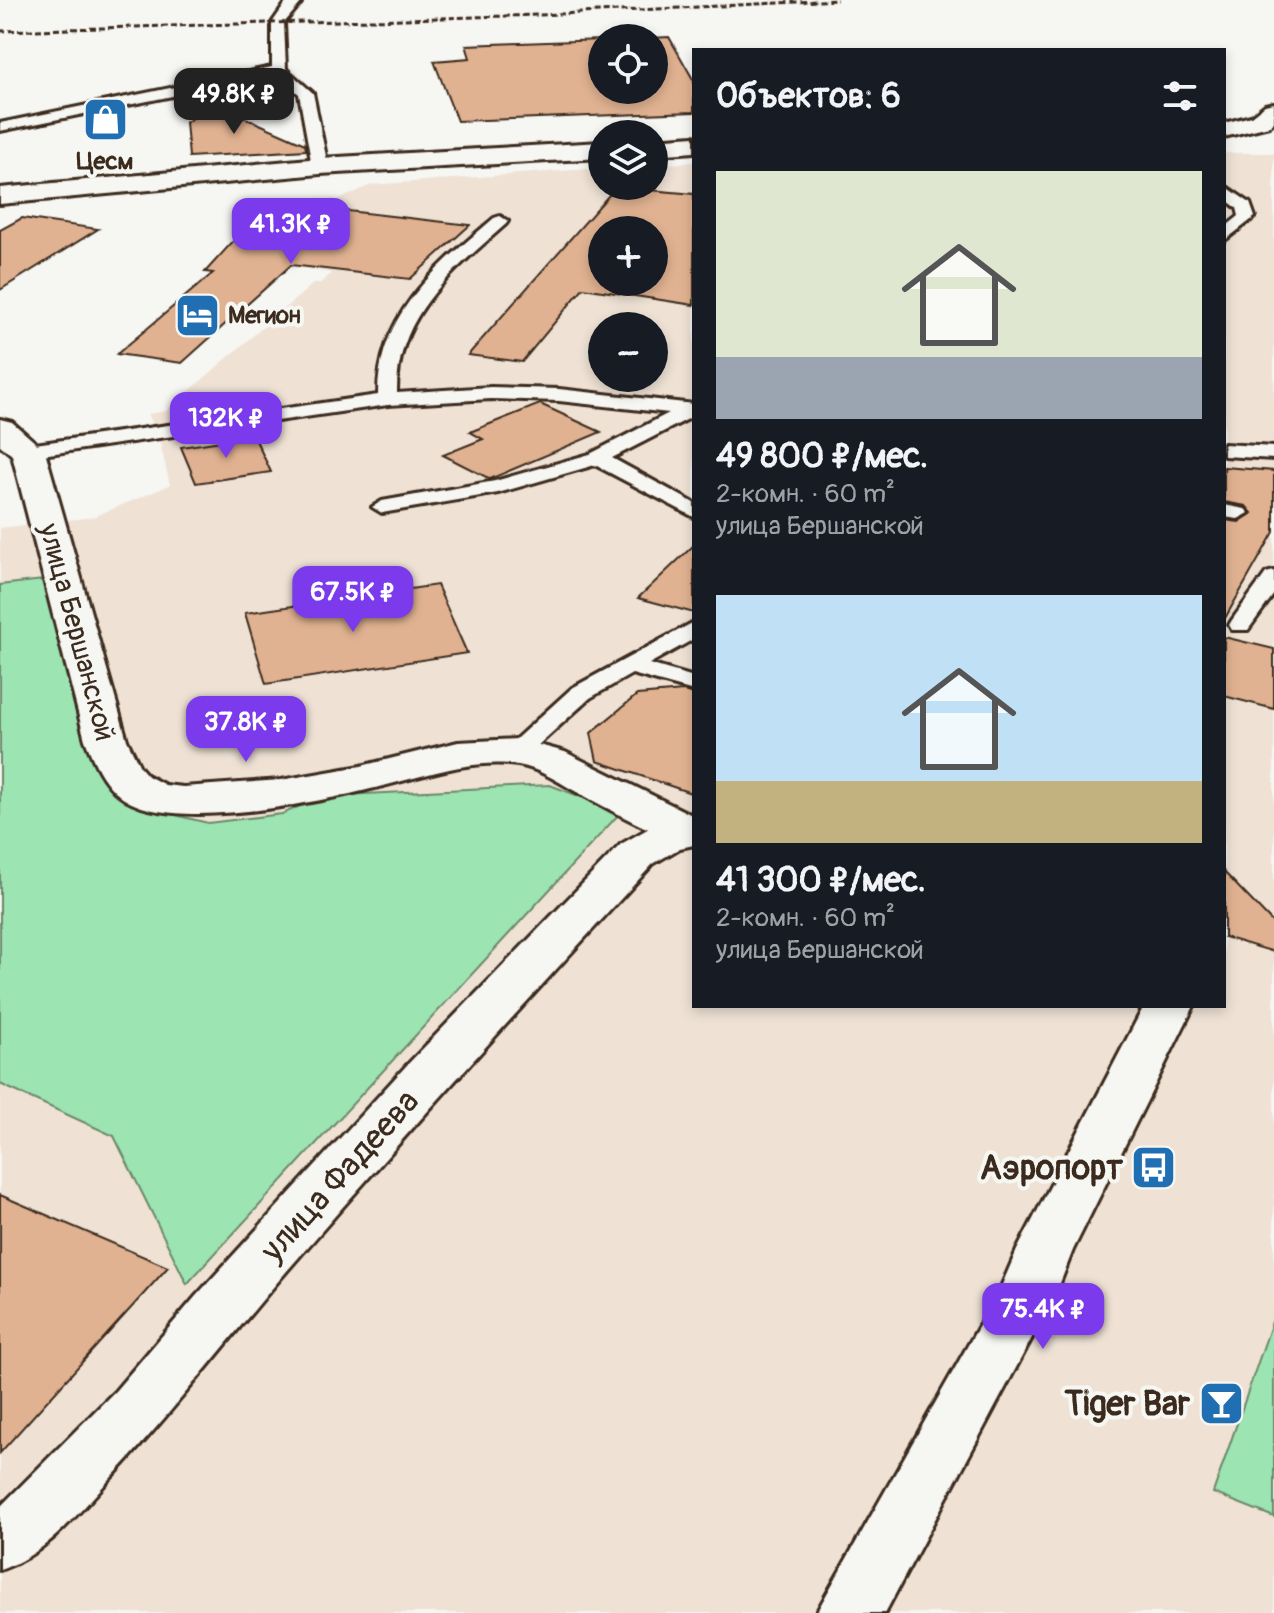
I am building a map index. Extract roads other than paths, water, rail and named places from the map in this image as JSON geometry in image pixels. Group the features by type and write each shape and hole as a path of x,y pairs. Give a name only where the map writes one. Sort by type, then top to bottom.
{"street":[{"path":"1226,130 1260,121 1274,110"},
{"path":"668,146 692,144"},
{"path":"0,196 320,166 588,151"},
{"name":"улица Бершанской","path":"14,440 106,740 118,768 140,791 177,800 225,800 360,779 460,754 516,752 559,765 658,817 692,831"},
{"name":"улица Фадеева","path":"0,1542 26,1525 138,1408 217,1312 424,1079 637,854 667,837 692,832"},
{"path":"850,1613 1021,1303 1168,1008"}],"lane":[{"path":"294,0 295,3 278,23 279,70 306,93 320,166"},
{"path":"0,127 279,70"},
{"path":"1226,192 1244,206 1247,217 1226,234"},
{"path":"388,399 390,353 405,321 455,262 500,221"},
{"path":"14,440 388,399 491,393 559,395 692,410"},
{"path":"382,507 498,487 597,458 692,410"},
{"path":"1226,450 1274,453"},
{"path":"597,458 692,510"},
{"path":"1240,625 1274,578"},
{"path":"516,752 581,693 692,630"},
{"path":"630,666 692,683"}],"railway":[{"path":"0,31 540,15 837,0"}],"place":[{"name":"Цесм","path":"105,119"},
{"name":"Мегион","path":"197,315"},
{"name":"Аэропорт","path":"1154,1167"},
{"name":"Tiger Bar","path":"1221,1403"}]}
